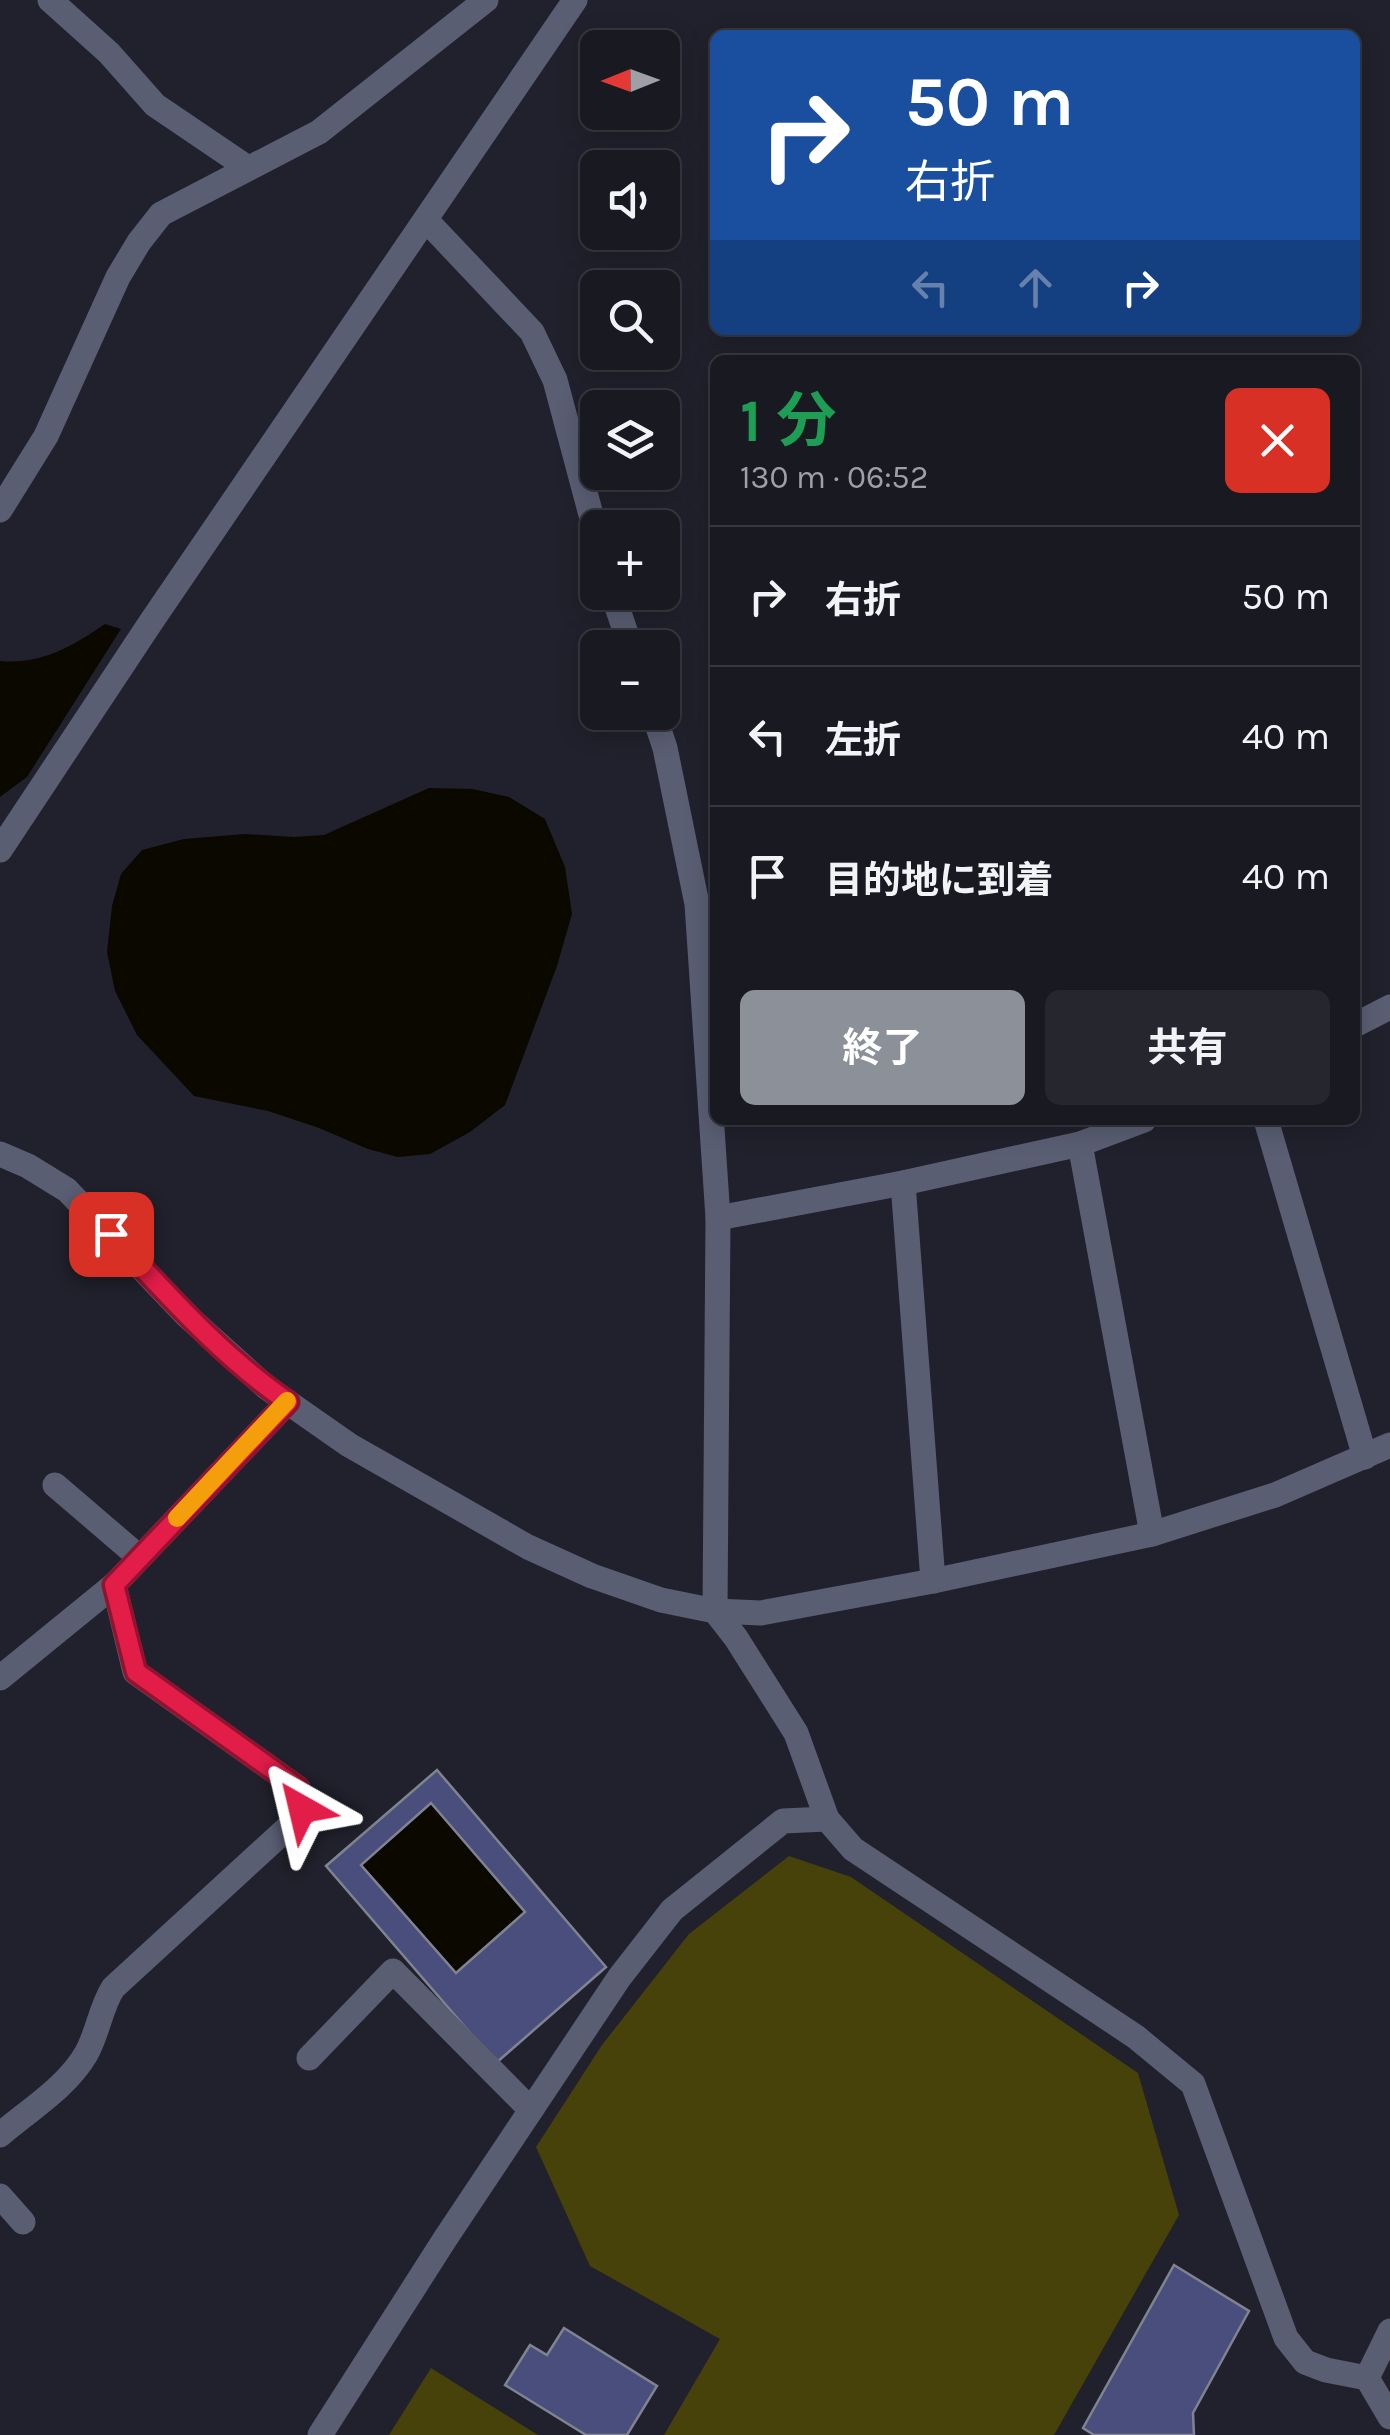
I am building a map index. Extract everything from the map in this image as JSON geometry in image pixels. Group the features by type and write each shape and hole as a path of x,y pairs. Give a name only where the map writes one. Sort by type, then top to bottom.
{"street":[{"path":"50,0 108,53 155,105 248,168"},
{"path":"0,510 46,436 118,277 161,214 319,132 486,0"},
{"path":"0,850 150,622 575,0"},
{"path":"426,220 532,332 555,380 590,510"},
{"path":"659,730 697,904 710,1098"},
{"path":"1360,1022 1390,1007"},
{"path":"712,1125 718,1218 715,1611 796,1733 828,1818 853,1850 1136,2037 1194,2084 1286,2338 1305,2362 1367,2378 1390,2417"},
{"path":"718,1218 1080,1144 1131,1125"},
{"path":"1267,1125 1366,1457"},
{"path":"1080,1144 1152,1534"},
{"path":"0,1154 67,1190 186,1315 266,1387 349,1445 528,1547 592,1576 661,1600 715,1611 762,1613 1152,1534 1275,1495 1390,1445"},
{"path":"903,1183 934,1580"},
{"path":"0,1678 114,1585 288,1402"},
{"path":"56,1485 140,1557"},
{"path":"0,2134 76,2070 113,1988 295,1821 302,1809 298,1788 136,1672 114,1585"},
{"path":"320,2435 619,1978 672,1910 783,1821 828,1818"},
{"path":"309,2058 393,1971 531,2110"},
{"path":"0,2196 23,2222"},
{"path":"1367,2378 1390,2331"}],"shaded area":[{"path":"105,624 121,629 27,777 0,797 0,661 43,657"},
{"path":"429,788 472,789 509,797 545,819 565,867 572,914 557,966 505,1105 470,1132 430,1154 398,1157 268,1111 194,1096 137,1035 115,991 107,952 112,906 121,874 142,850 184,839 245,834 324,835"},
{"path":"431,1803 525,1912 456,1973 361,1865"},
{"path":"789,1856 851,1877 1138,2073 1179,2215 1054,2435 664,2435 720,2339 590,2266 536,2147 602,2045 689,1934"},
{"path":"431,2368 538,2435 389,2435"}],"building":[{"path":"437,1770 606,1967 496,2063 326,1866","holes":["431,1803 525,1912 456,1973 361,1865"]},
{"path":"1174,2265 1249,2311 1193,2413 1194,2435 1094,2435 1083,2428"},
{"path":"564,2328 657,2386 627,2435 586,2435 505,2385 530,2345 547,2355"}],"slow traffic":[{"path":"177,1518 287,1401"}],"route":[{"path":"111,1234 186,1315 288,1402 114,1585 136,1672 298,1788 302,1809"}]}
